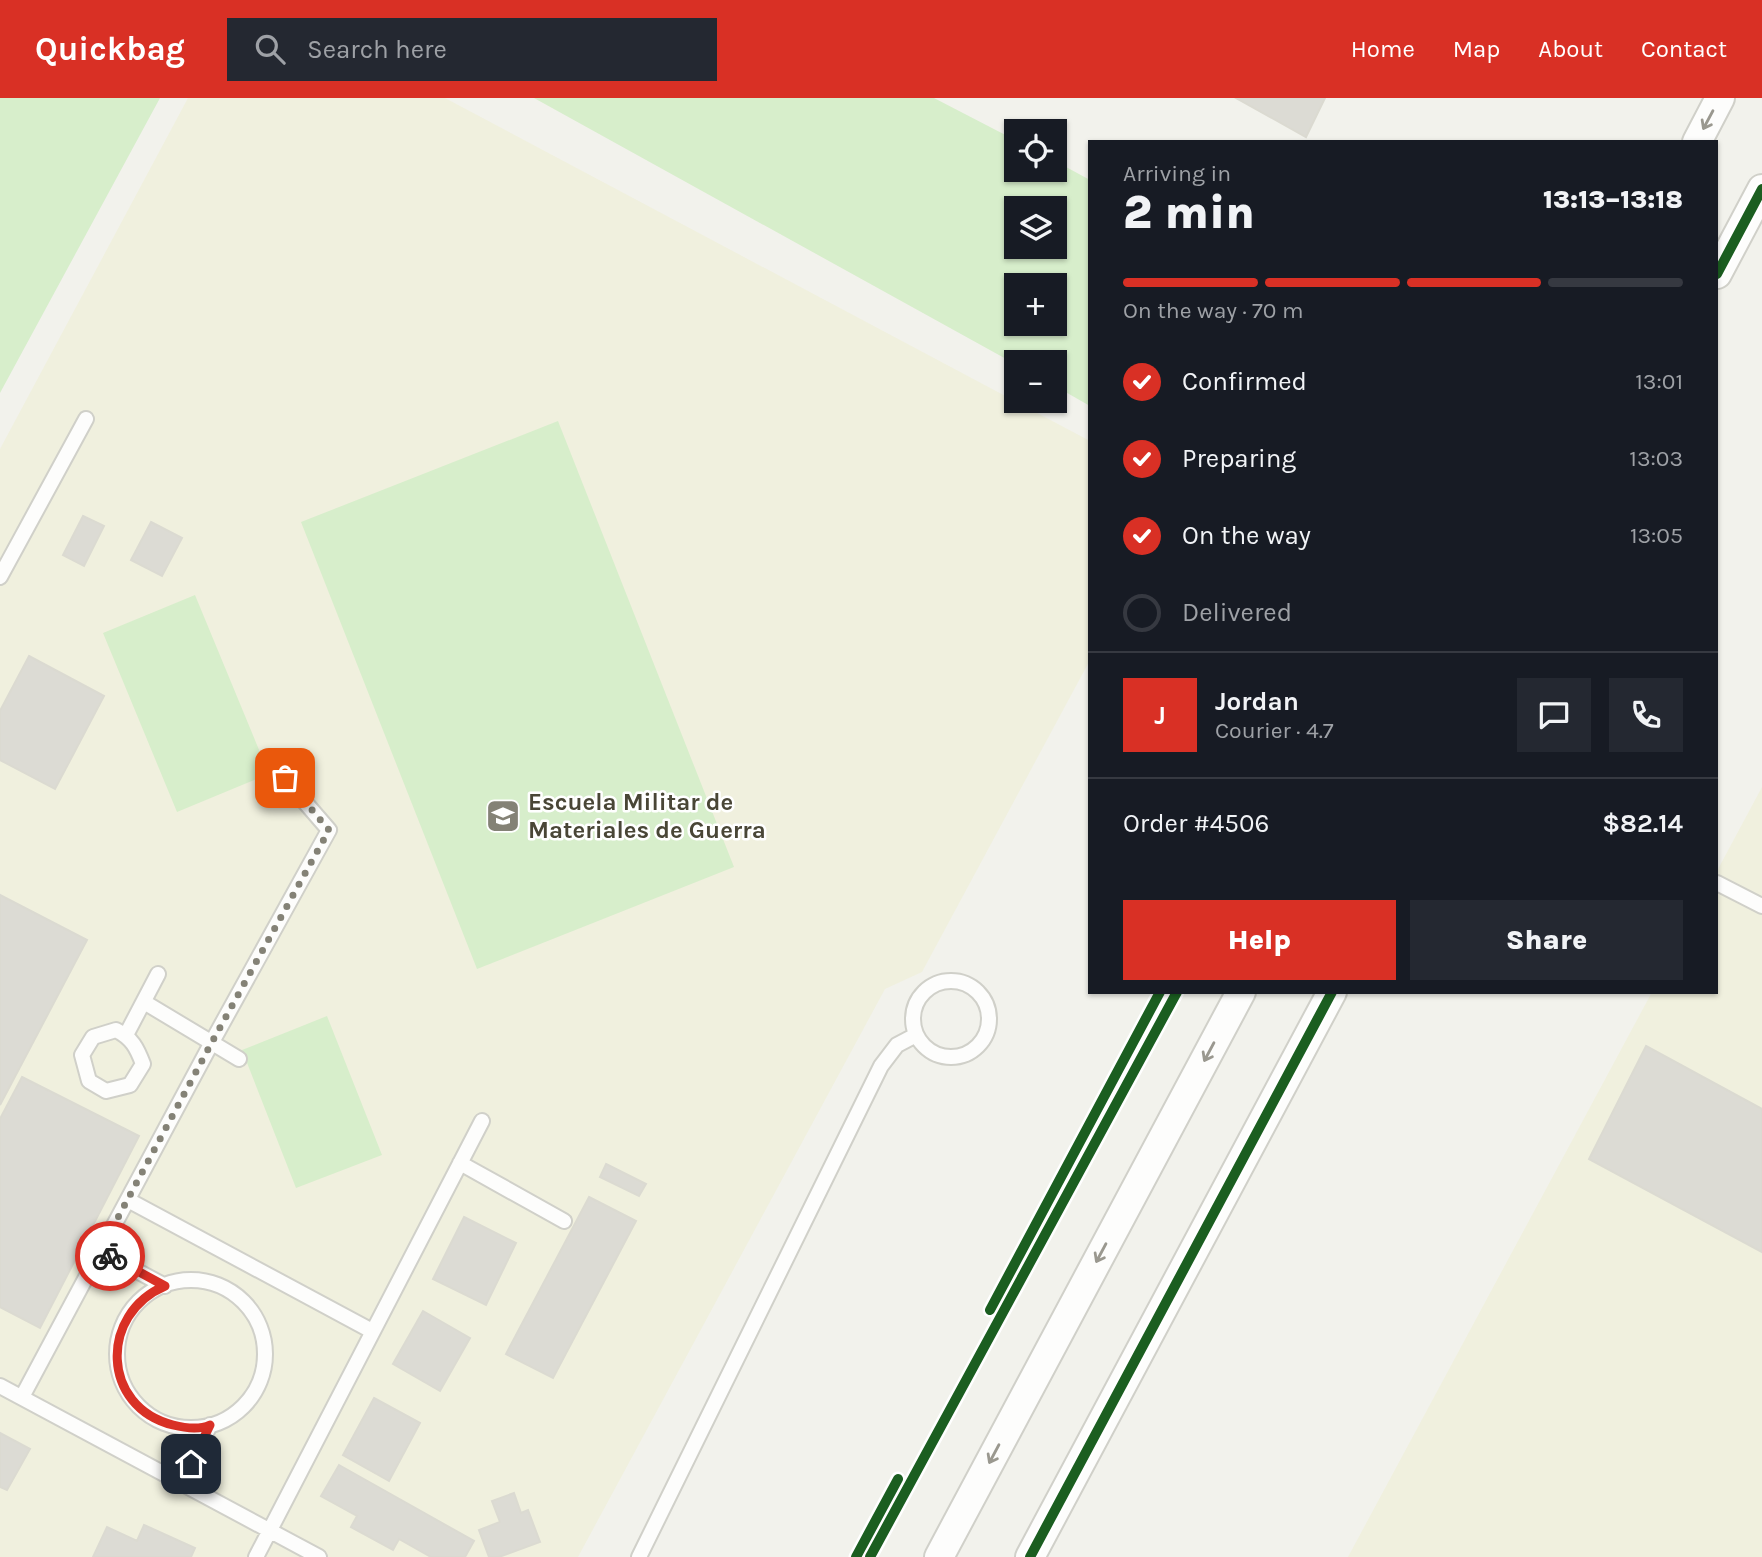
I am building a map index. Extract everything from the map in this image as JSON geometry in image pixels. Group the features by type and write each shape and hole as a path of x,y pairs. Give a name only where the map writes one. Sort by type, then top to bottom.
{"street":[{"path":"1698,140 1720,98"},
{"path":"1718,272 1762,189"},
{"path":"939,1557 1240,994"},
{"path":"1030,1557 1331,994"}],"lane":[{"path":"0,578 86,419"},
{"path":"22,1398 212,1042 329,830 285,778"},
{"path":"1718,884 1762,906"},
{"path":"126,1035 158,974"},
{"path":"952,980 964,982 983,997 988,1008 987,1032 972,1051 960,1055 934,1054 923,1046 916,1035 912,1023 914,1009 928,988 952,980"},
{"path":"144,1002 239,1059"},
{"path":"116,1030 126,1035 136,1046 143,1064 130,1085 106,1091 89,1081 82,1055 93,1037 116,1030"},
{"path":"639,1557 881,1066 897,1045 916,1035"},
{"path":"256,1557 482,1121"},
{"path":"460,1163 564,1221"},
{"path":"128,1200 372,1331"},
{"path":"100,1251 165,1286"},
{"path":"197,1281 220,1286 240,1299 256,1317 264,1339 265,1362 259,1385 246,1404 227,1419 210,1425 183,1428 161,1422 141,1410 127,1392 118,1371 117,1349 122,1326 134,1307 152,1291 174,1282 197,1281"},
{"path":"0,1386 319,1557"},
{"path":"181,1483 210,1425"}],"shaded area":[{"name":"Escuela Militar de Materiales de Guerra","path":"188,98 445,98 1004,395 1004,413 1037,413 1088,440 1088,664 922,972 885,989 578,1557 0,1557 0,449"},
{"path":"1762,787 1762,1557 1348,1557 1651,994 1718,994 1718,869"}],"green space":[{"path":"0,98 160,98 0,393"},
{"path":"534,98 934,98 1004,134 1004,182 1067,182 1067,168 1088,179 1088,405 1067,393 1067,350 1004,350 1004,358"},
{"path":"558,421 734,867 477,969 301,522"},
{"path":"195,595 269,774 177,812 103,633"},
{"path":"327,1016 382,1155 296,1188 242,1050"}],"building":[{"path":"1236,98 1325,98 1306,137"},
{"path":"83,516 104,526 84,566 63,555"},
{"path":"151,522 182,538 162,576 131,560"},
{"path":"29,656 104,696 55,789 0,760 0,711"},
{"path":"0,895 87,940 0,1105"},
{"path":"1646,1046 1762,1109 1762,1252 1589,1159"},
{"path":"22,1077 139,1136 40,1328 0,1307 0,1119"},
{"path":"606,1164 646,1184 639,1196 600,1177"},
{"path":"589,1197 636,1221 553,1378 506,1354"},
{"path":"464,1217 516,1243 486,1305 433,1279"},
{"path":"423,1311 470,1338 440,1391 393,1364"},
{"path":"374,1398 420,1423 389,1481 343,1455"},
{"path":"0,1433 30,1449 7,1490 0,1487"},
{"path":"339,1465 474,1541 465,1557 431,1557 399,1539 393,1550 351,1527 357,1516 321,1496"},
{"path":"514,1493 521,1513 528,1510 540,1542 499,1557 489,1557 479,1530 500,1522 492,1501"},
{"path":"144,1525 195,1548 191,1557 93,1557 107,1527 137,1541"}],"cycle path":[{"path":"1718,272 1762,189"},
{"path":"990,1310 1159,994"},
{"path":"870,1557 1176,994"},
{"path":"1030,1557 1331,994"},
{"path":"856,1557 898,1479"}],"way so far":[{"path":"110,1256 100,1251 329,830 285,778"}],"place":[{"name":"Escuela Militar de Materiales de Guerra","path":"503,816"}],"route":[{"path":"110,1256 165,1286 152,1291 134,1307 122,1326 117,1349 118,1371 127,1392 141,1410 161,1422 183,1428 210,1425 191,1464"}]}
